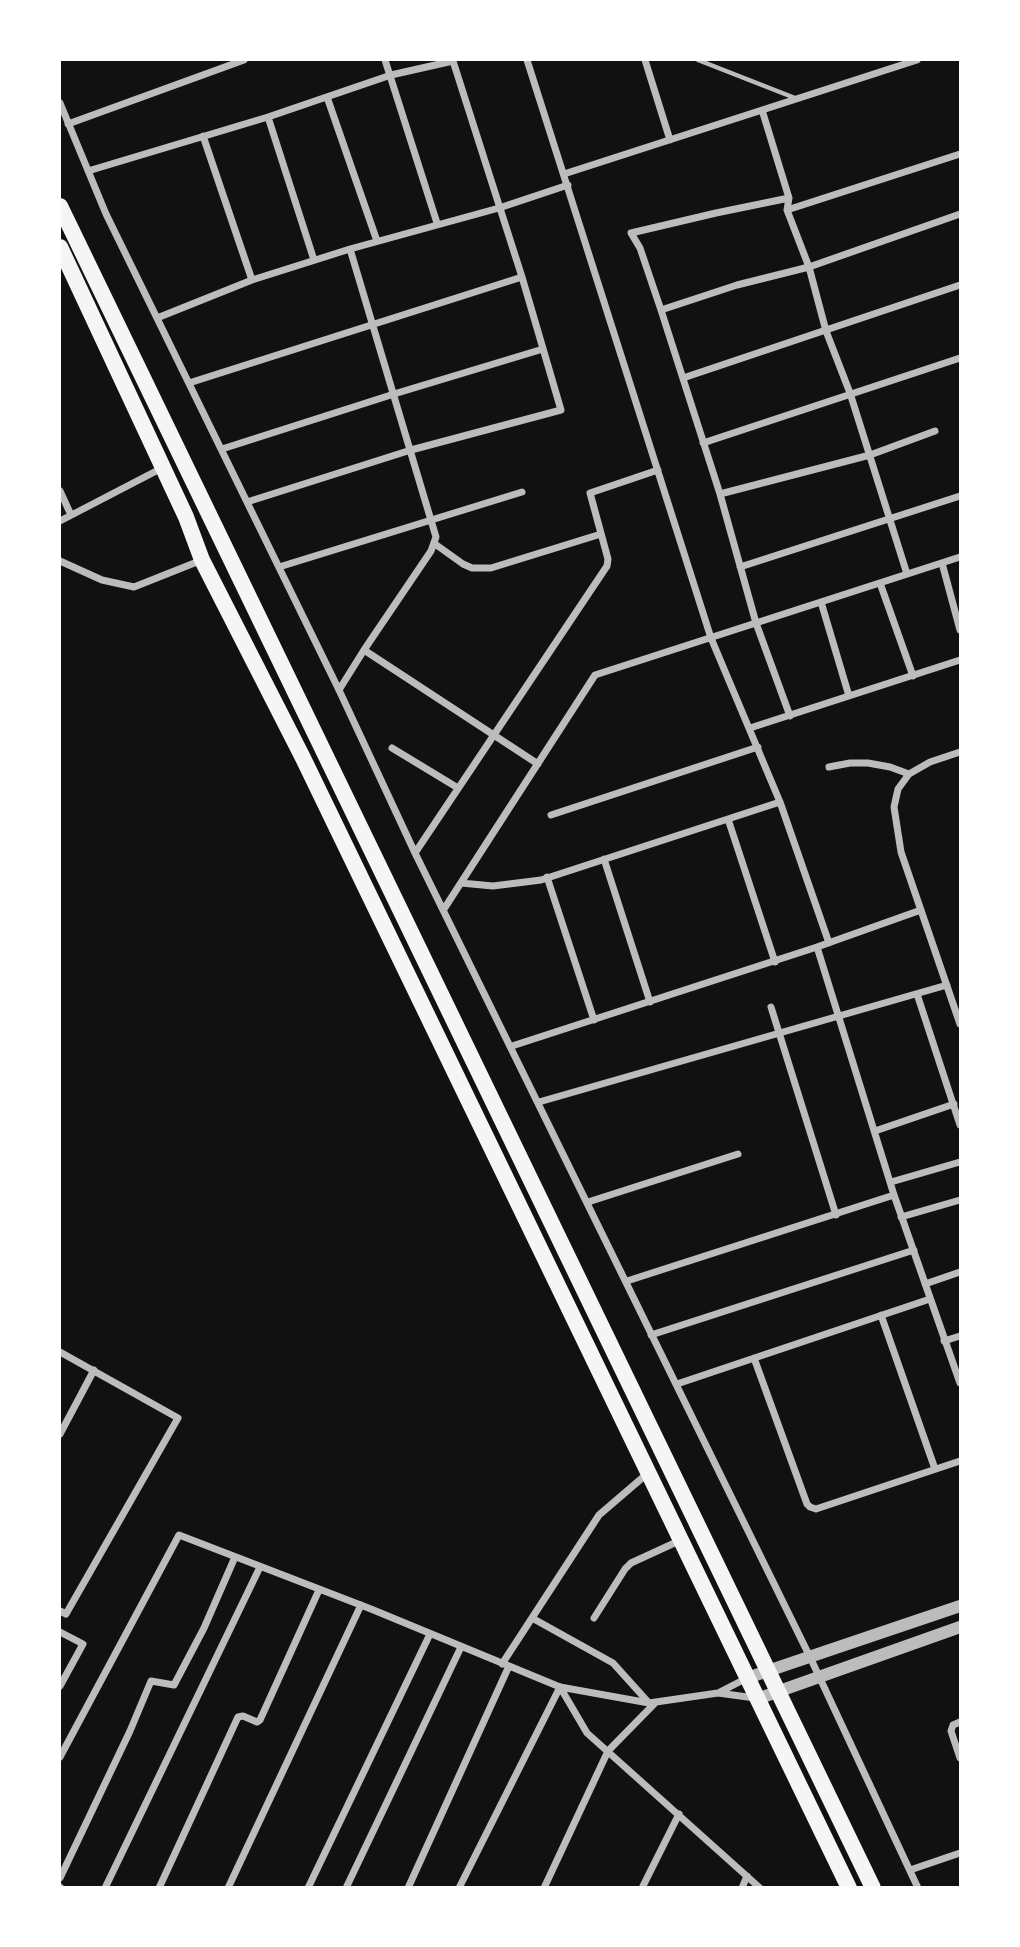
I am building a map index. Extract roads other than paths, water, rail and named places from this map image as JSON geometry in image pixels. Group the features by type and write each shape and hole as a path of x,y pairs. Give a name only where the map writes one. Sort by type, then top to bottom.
{"highway":[{"path":"60,206 873,1888"},
{"path":"60,247 186,517 202,560 303,758 849,1888"}],"street":[{"path":"68,124 241,60"},
{"path":"384,60 437,223"},
{"path":"527,60 711,638 780,802 829,943"},
{"path":"645,60 670,140"},
{"path":"564,174 917,60"},
{"path":"88,171 268,117 391,75 453,61 561,410 411,450 247,502"},
{"path":"327,96 377,241"},
{"path":"60,103 106,214 339,690 415,853 810,1657 918,1888"},
{"path":"762,110 789,198 787,210 809,267 826,331 850,393 907,574"},
{"path":"268,117 314,260"},
{"path":"202,136 252,280"},
{"path":"787,210 961,154"},
{"path":"157,318 252,280 350,248 499,208 568,185"},
{"path":"789,198 631,233 640,248 661,310 720,494 756,623 790,716"},
{"path":"661,310 737,285 809,267 961,214"},
{"path":"339,690 435,544 436,537 350,248"},
{"path":"189,383 522,277"},
{"path":"683,378 961,285"},
{"path":"222,449 543,349"},
{"path":"703,443 961,358"},
{"path":"720,494 870,455 935,430"},
{"path":"60,521 163,468"},
{"path":"415,853 607,566 608,559 589,496 591,491 658,470"},
{"path":"60,491 71,515"},
{"path":"279,567 522,492"},
{"path":"740,567 961,496"},
{"path":"435,544 472,568 491,568 601,534"},
{"path":"444,909 595,676 961,557"},
{"path":"60,561 102,580 134,587 202,560"},
{"path":"942,563 961,630"},
{"path":"880,583 913,676"},
{"path":"821,602 849,696"},
{"path":"364,649 538,764"},
{"path":"750,728 961,660"},
{"path":"551,815 758,747"},
{"path":"392,748 458,789"},
{"path":"961,752 930,762 909,774 898,789 894,807 901,852 961,1024"},
{"path":"829,767 850,763 868,764 890,767 909,774"},
{"path":"461,883 493,886 547,877 780,802"},
{"path":"728,819 775,962"},
{"path":"604,859 650,1002"},
{"path":"547,877 594,1020"},
{"path":"512,1046 775,962 921,911"},
{"path":"817,947 901,1217 961,1383"},
{"path":"539,1102 947,985"},
{"path":"917,994 961,1125"},
{"path":"771,1007 836,1215"},
{"path":"875,1130 954,1104"},
{"path":"588,1202 738,1154"},
{"path":"891,1182 961,1162"},
{"path":"627,1281 894,1195"},
{"path":"901,1217 961,1200"},
{"path":"651,1335 914,1250"},
{"path":"925,1284 961,1272"},
{"path":"677,1384 930,1299"},
{"path":"881,1315 935,1469"},
{"path":"944,1341 961,1336"},
{"path":"60,1352 178,1418 66,1614 60,1611"},
{"path":"754,1358 810,1507 816,1509 961,1461"},
{"path":"60,1434 94,1370"},
{"path":"408,1888 506,1665 532,1618 599,1515 648,1472"},
{"path":"60,1757 179,1535 361,1605 560,1688 652,1702 718,1693 757,1699 961,1627"},
{"path":"594,1618 631,1563 681,1540"},
{"path":"60,1878 151,1681 174,1685 204,1628 235,1557"},
{"path":"105,1888 260,1567"},
{"path":"159,1888 238,1717 243,1716 257,1722 260,1720 319,1590"},
{"path":"228,1888 361,1605"},
{"path":"718,1693 747,1678 961,1606"},
{"path":"532,1618 613,1663 652,1702"},
{"path":"60,1632 83,1644 60,1686"},
{"path":"308,1888 430,1634"},
{"path":"346,1888 461,1647"},
{"path":"560,1688 587,1733 760,1888"},
{"path":"459,1888 560,1688"},
{"path":"544,1888 608,1751 652,1702"},
{"path":"961,1722 953,1725 951,1731 961,1758"},
{"path":"642,1888 679,1814"},
{"path":"910,1870 961,1853"},
{"path":"742,1888 747,1875"}],"lane":[{"path":"698,60 796,99"}]}
